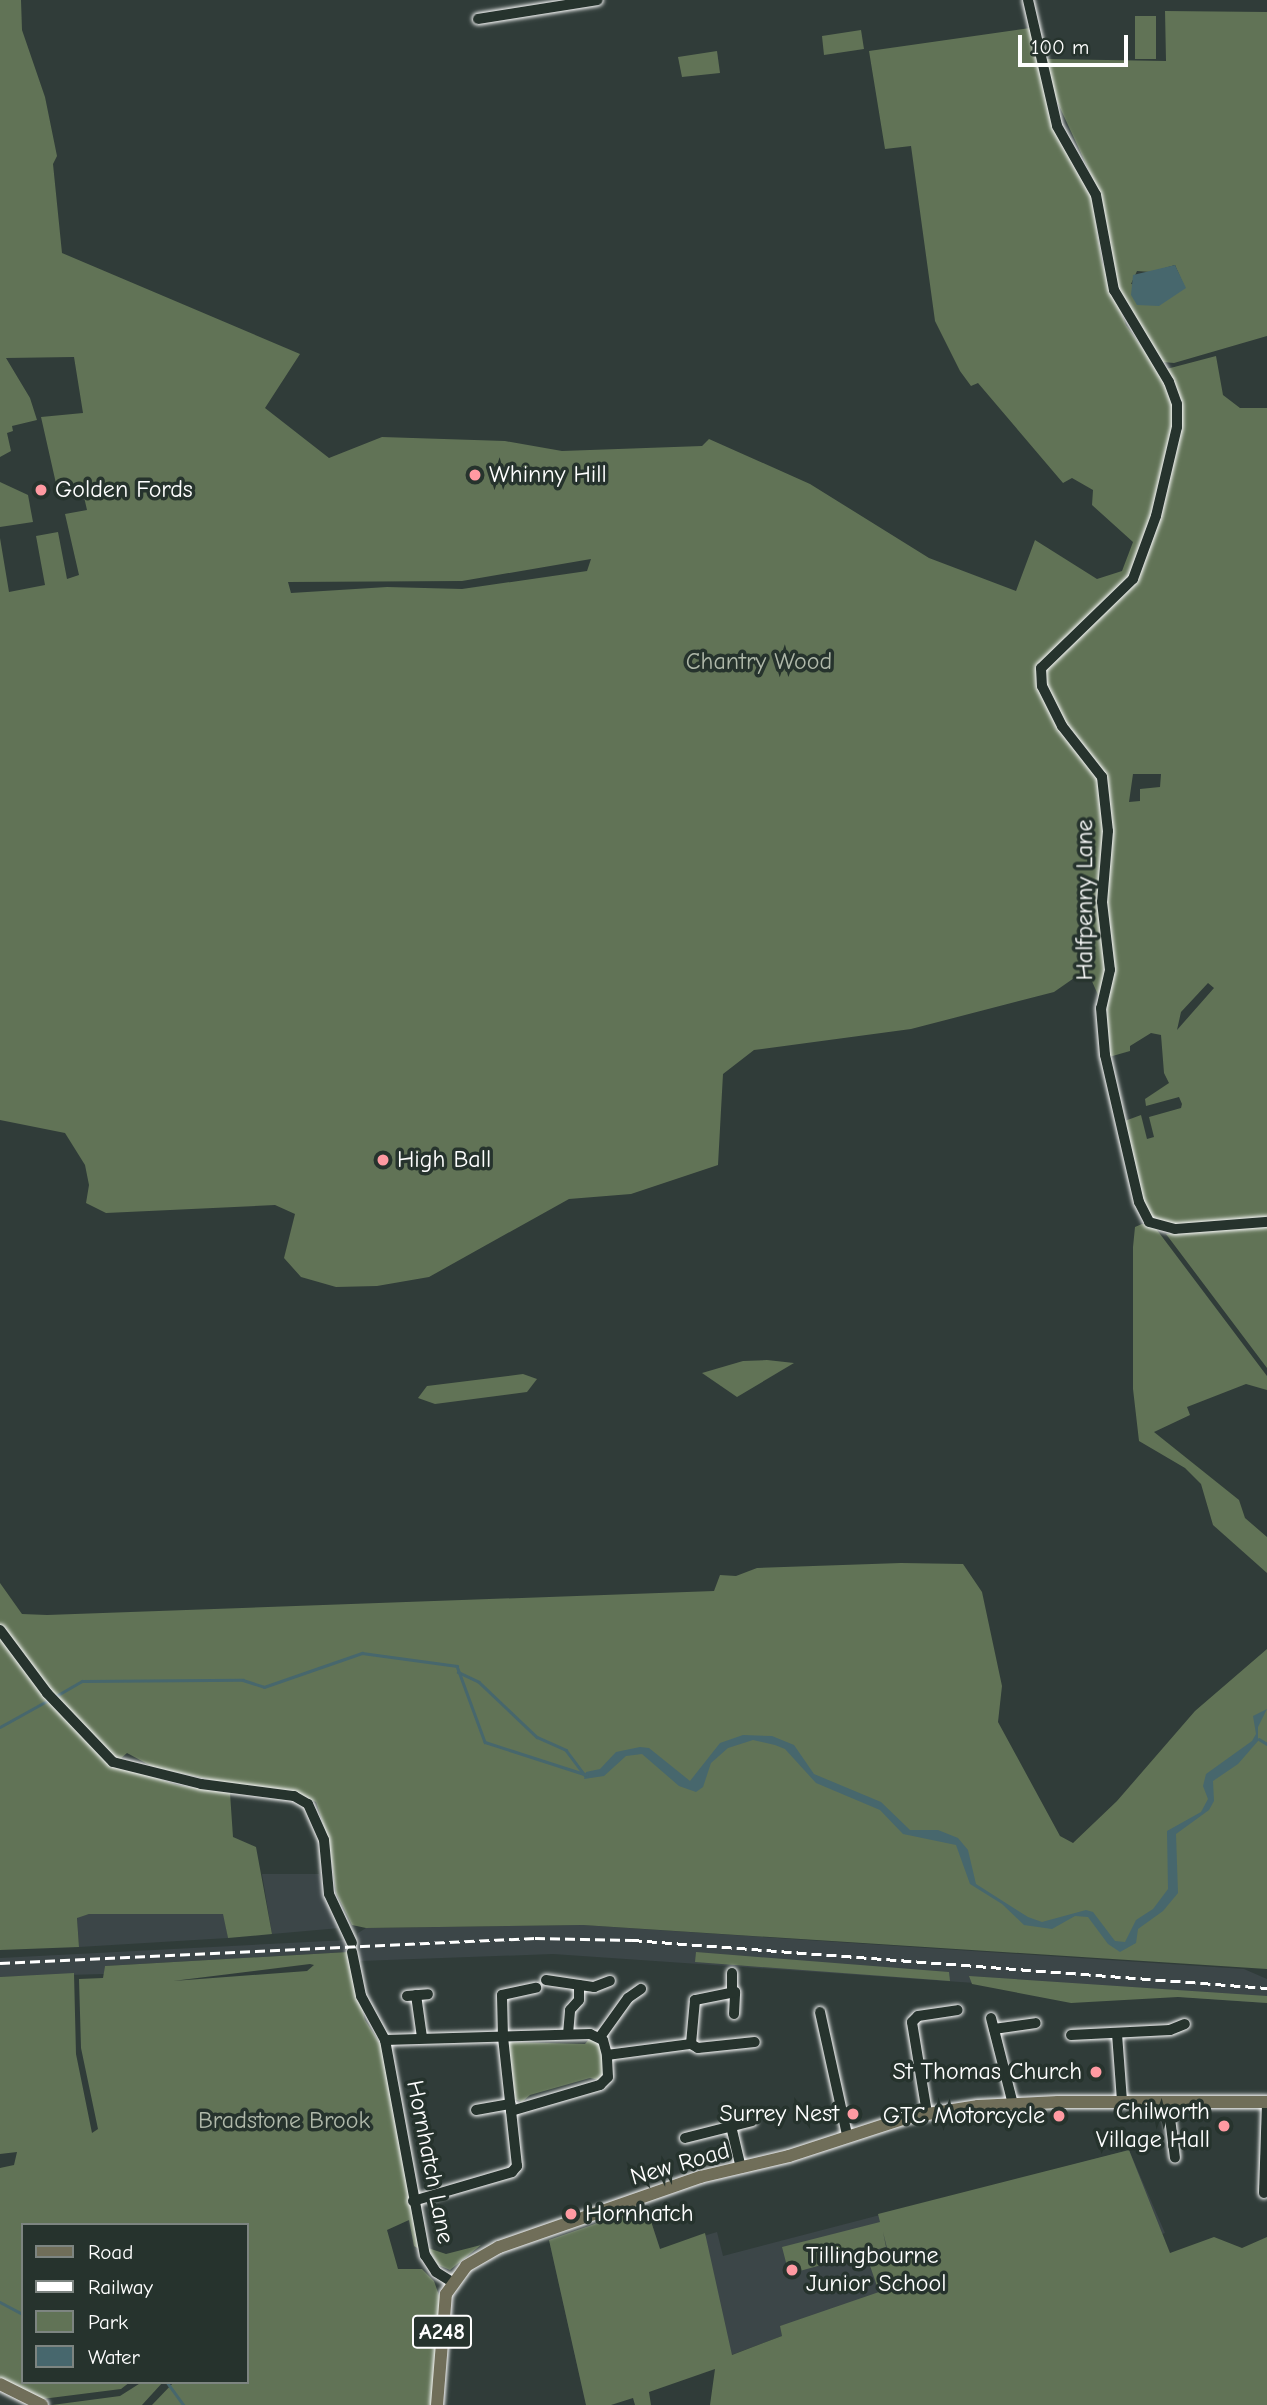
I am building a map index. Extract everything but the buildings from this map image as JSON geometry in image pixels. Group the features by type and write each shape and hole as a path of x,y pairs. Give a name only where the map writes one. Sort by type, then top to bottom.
{"main road":[{"name":"New Road","path":"452,2281 473,2260 499,2247 643,2196 927,2113 1013,2104 1122,2101 1267,2102"},
{"name":"A248","path":"437,2405 443,2307 452,2281"},
{"path":"0,2384 42,2405"}],"street":[{"path":"478,19 598,0"},
{"name":"Halfpenny Lane","path":"1028,0 1056,126 1096,195 1114,290 1169,383 1177,404 1177,427 1156,516 1133,579 1041,668 1042,686 1062,726 1101,777 1108,831 1102,902 1110,970 1101,1015 1105,1055 1139,1202 1149,1222 1175,1229 1267,1222"},
{"name":"Hornhatch Lane","path":"0,1630 47,1693 113,1762 223,1788 294,1796 309,1804 324,1840 329,1894 352,1947 361,1996 385,2040 425,2255 436,2272 452,2281"},
{"path":"732,1973 734,2014"},
{"path":"546,1980 594,1987 610,1981"},
{"path":"568,2035 570,2010 579,2000 579,1985"},
{"path":"414,2201 512,2172 518,2158 503,2037 502,1995 536,1988"},
{"path":"600,2037 628,1998 641,1989"},
{"path":"691,2044 695,2000 732,1993"},
{"path":"417,1995 422,2037"},
{"path":"927,2113 911,2035 911,2015 958,2010"},
{"path":"820,2012 847,2135"},
{"path":"1013,2104 993,2024 1036,2023"},
{"path":"1071,2035 1170,2030 1185,2024"},
{"path":"1117,2034 1122,2101"},
{"path":"385,2040 422,2037 600,2037"},
{"path":"476,2110 511,2107 600,2085 608,2077 607,2055 600,2037"},
{"path":"607,2055 691,2044 698,2048 755,2042"},
{"path":"1168,2102 1175,2158"},
{"path":"1264,2193 1267,2102"},
{"path":"685,2138 752,2121"},
{"path":"731,2126 741,2168"}],"shaded area":[{"path":"262,1874 319,1874 340,1928 272,1934"},
{"path":"89,1914 224,1914 228,1938 79,1947 77,1917"},
{"path":"583,1925 1244,1969 1267,1979 1267,2003 553,1954 360,1961 358,1933 366,1928"},
{"path":"347,1940 348,1952 105,1966 104,1974 0,1977 0,1958"},
{"name":"Tillingbourne Junior School","path":"1129,2150 1165,2233 1139,2243 781,2326 782,2336 598,2405 586,2405 549,2240 646,2206 660,2249 717,2232 723,2256"}],"green space":[{"name":"Chantry Wood","path":"0,0 21,0 22,30 45,97 57,156 53,164 62,253 300,354 265,408 329,458 382,437 505,441 562,451 702,446 709,439 810,484 929,558 1016,591 1035,540 1097,579 1122,571 1133,542 1092,505 1093,490 1072,478 1063,483 978,383 971,386 960,371 935,321 911,146 885,149 869,51 1030,28 1043,82 1090,188 1102,262 1126,325 1159,371 1216,356 1223,395 1240,408 1267,408 1267,1368 1166,1234 1231,1229 1173,1225 1153,1220 1145,1205 1122,1122 1141,1115 1147,1139 1154,1137 1149,1117 1181,1108 1182,1104 1179,1097 1146,1106 1145,1099 1169,1083 1164,1073 1161,1035 1151,1033 1130,1046 1130,1051 1109,1057 1099,997 1090,977 1077,976 1054,992 911,1029 754,1050 723,1074 718,1165 631,1194 569,1199 429,1277 377,1286 336,1287 301,1277 284,1258 295,1214 275,1205 106,1213 86,1203 89,1185 85,1165 65,1133 0,1120 0,538 9,592 45,585 36,536 58,532 67,579 79,575 65,514 87,510 81,484 57,488 41,417 83,413 74,357 6,358 30,398 37,420 12,426 13,431 7,433 11,451 0,457","holes":["591,559 587,571 462,589 387,587 291,593 288,582 462,581","1133,774 1161,774 1160,787 1140,789 1140,801 1129,802","1208,983 1214,988 1177,1030 1181,1012"]},
{"path":"1165,11 1267,12 1267,336 1174,363 1163,362 1123,304 1108,266 1099,192 1055,97 1047,59 1166,61","holes":["1175,265 1185,288 1131,284 1137,271 1151,272"]},
{"path":"1135,16 1156,16 1156,59 1135,59"},
{"path":"861,30 864,49 824,55 822,36"},
{"path":"717,51 720,73 682,77 678,57"},
{"path":"0,482 28,495 33,522 0,527"},
{"path":"1142,1224 1154,1226 1267,1376 1267,1390 1246,1384 1187,1407 1190,1415 1154,1432 1239,1500 1245,1518 1267,1537 1267,1573 1213,1525 1201,1484 1185,1468 1139,1441 1133,1389 1133,1247 1135,1227"},
{"path":"743,1361 794,1363 737,1397 702,1373"},
{"path":"523,1374 537,1379 527,1392 435,1404 418,1398 427,1386"},
{"path":"901,1563 963,1564 982,1592 1002,1686 998,1722 1060,1836 1073,1843 1117,1801 1195,1711 1267,1649 1267,1969 583,1925 366,1928 352,1925 336,1893 329,1842 316,1802 292,1791 239,1786 153,1767 127,1753 119,1760 110,1756 107,1762 177,1785 230,1793 233,1837 256,1847 272,1934 228,1938 223,1914 89,1914 77,1918 79,1947 0,1950 0,1583 22,1614 47,1615 714,1591 720,1575 736,1576 757,1568"},
{"name":"Bradstone Brook","path":"348,1952 365,2020 381,2045 419,2249 414,2246 409,2220 387,2230 398,2269 422,2269 434,2281 440,2298 433,2405 152,2405 172,2384 248,2384 248,2223 21,2223 21,2384 127,2384 121,2389 42,2399 0,2379 0,2168 14,2165 17,2152 0,2154 0,1977 74,1973 76,2054 92,2133 98,2129 81,2048 79,1979 103,1978 105,1966","holes":["314,1965 307,1971 173,1981"]},
{"path":"696,1952 949,1972 950,1981 695,1962"},
{"path":"969,1976 1267,1996 1267,2003 1178,1997 1071,2003 972,1984"},
{"path":"590,2038 599,2042 605,2073 599,2080 590,2078 530,2095 522,2102 515,2099 507,2042 585,2044"},
{"path":"1129,2150 1170,2253 1214,2237 1242,2248 1267,2237 1267,2405 710,2405 715,2369 649,2392 651,2405 635,2405 633,2398 611,2405 586,2405 549,2240 646,2206 660,2249 705,2233 732,2355 782,2336 780,2326 879,2292 866,2254 887,2248 883,2232 886,2247 789,2274 782,2247 880,2222 878,2214"},
{"path":"481,2245 450,2270 438,2265 428,2248 446,2254"},
{"path":"139,2384 161,2384 142,2405 52,2405 120,2396"}],"water":[{"path":"1175,265 1186,288 1159,306 1137,305 1131,295 1133,275"},
{"path":"1267,1709 1258,1727 1258,1741 1238,1764 1213,1781 1214,1801 1209,1810 1176,1834 1178,1893 1163,1911 1138,1929 1136,1943 1120,1952 1108,1944 1088,1917 1075,1916 1052,1929 1024,1925 1002,1904 970,1884 956,1845 903,1834 880,1810 816,1783 785,1749 775,1745 753,1740 728,1748 711,1763 703,1787 696,1792 679,1786 642,1754 626,1756 604,1776 584,1779 586,1772 600,1769 616,1752 640,1747 649,1748 690,1781 720,1743 743,1735 772,1736 794,1745 814,1774 881,1802 910,1830 938,1830 958,1838 968,1850 976,1884 1028,1917 1042,1922 1086,1910 1093,1912 1115,1941 1125,1942 1136,1920 1153,1909 1168,1889 1167,1831 1201,1812 1208,1799 1203,1786 1206,1774 1252,1741 1256,1734 1253,1716"}],"waterway":[{"path":"56,1696 82,1681 243,1680 264,1687 362,1653 457,1666 485,1742 587,1775"},
{"path":"458,1672 479,1682 537,1737 566,1750 585,1775"},
{"path":"0,1727 47,1701"},
{"path":"1259,1739 1267,1744"},
{"path":"0,2302 21,2313"},
{"path":"168,2384 184,2405"}],"railway":[{"path":"0,1963 535,1938 632,1940 1267,1988"}],"place":[{"name":"Whinny Hill","path":"475,475"},
{"name":"Golden Fords","path":"41,490"},
{"name":"High Ball","path":"383,1160"},
{"name":"St Thomas Church","path":"1096,2072"},
{"name":"Surrey Nest","path":"853,2114"},
{"name":"GTC Motorcycle","path":"1059,2116"},
{"name":"Chilworth Village Hall","path":"1224,2126"},
{"name":"Hornhatch","path":"571,2214"},
{"name":"Tillingbourne Junior School","path":"792,2270"}]}
